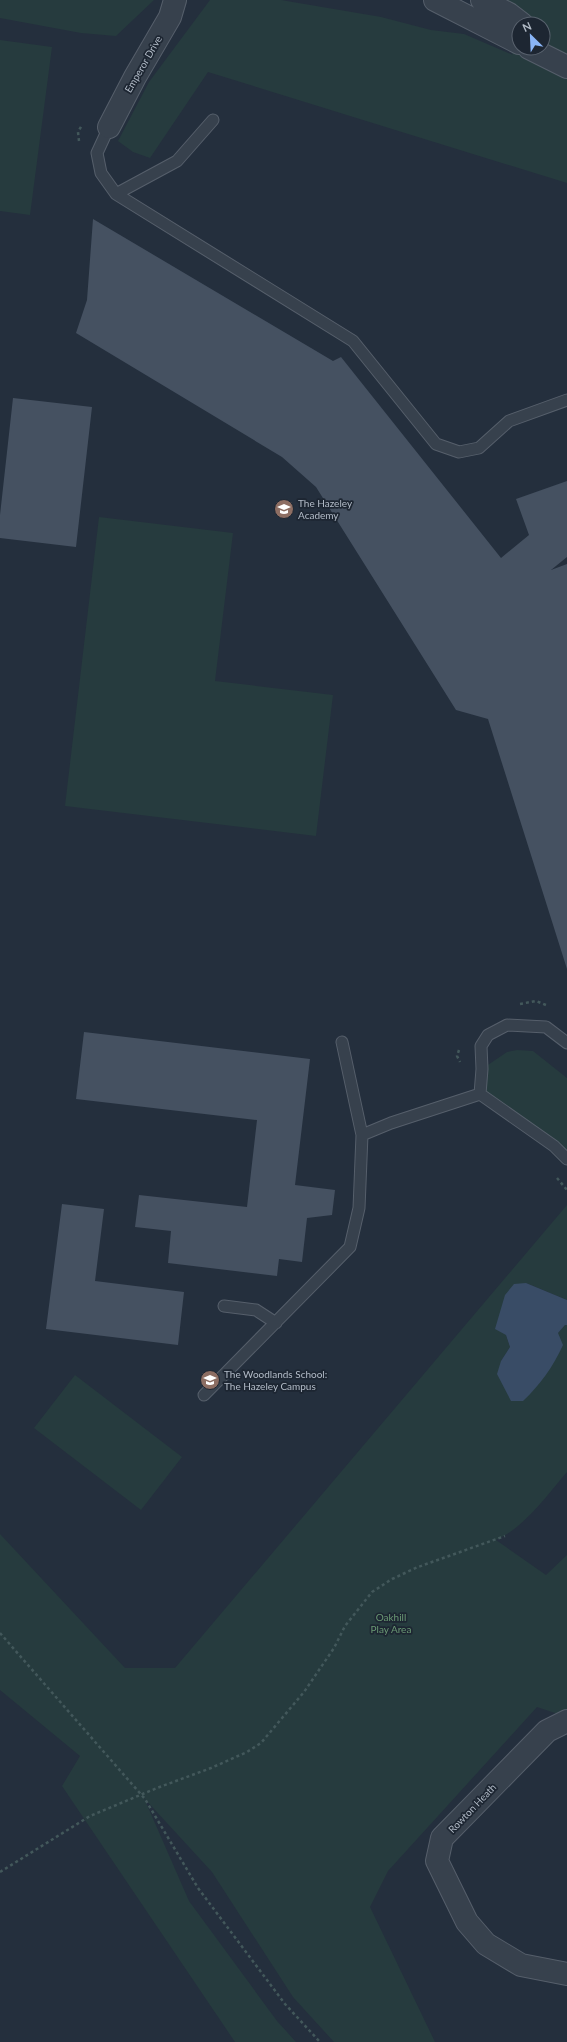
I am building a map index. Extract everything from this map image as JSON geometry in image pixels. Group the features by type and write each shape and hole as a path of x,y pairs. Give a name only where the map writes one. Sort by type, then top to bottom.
{"street":[{"name":"Emperor Drive","path":"109,127 134,77 170,16 175,0"},
{"path":"435,0 511,39"},
{"path":"482,0 512,16"},
{"path":"551,45 567,57"},
{"path":"545,56 567,67"},
{"name":"Rowton Heath","path":"566,1976 521,1965 486,1944 466,1922 437,1861 442,1838 547,1731 567,1721"}],"lane":[{"path":"116,194 176,161 213,120"},
{"path":"109,127 97,153 101,173 116,194 353,341 436,444 459,452 479,448 509,421 567,400"},
{"path":"480,1094 482,1069 481,1046 488,1036 508,1025 546,1027 567,1043"},
{"path":"204,1395 350,1247 359,1208 362,1135 342,1042"},
{"path":"362,1135 480,1094"},
{"path":"480,1094 554,1146 567,1159"},
{"path":"554,1146 567,1152"},
{"path":"224,1306 256,1310 276,1323"}],"path":[{"path":"0,1872 90,1816 248,1752 261,1743 304,1692 334,1648 345,1626 372,1592 392,1579 418,1567 505,1536"},
{"path":"0,1633 142,1795 198,1888 285,2004 320,2042"}],"green space":[{"path":"0,0 154,0 116,36 81,33 0,18"},
{"path":"210,0 281,0 381,17 431,30 464,34 511,54 511,56 551,56 551,16 511,16 511,52 478,0 567,0 567,183 208,72 150,158 133,152 118,141 149,82"},
{"path":"0,40 52,47 30,215 0,211"},
{"path":"99,517 233,533 215,681 333,695 316,836 65,806"},
{"path":"517,1050 533,1051 567,1078 567,1152 480,1094 482,1069 507,1052"},
{"name":"Oakhill Play Area","path":"567,1205 567,1300 526,1283 506,1335 510,1347 501,1361 558,1333 565,1325 567,1325 567,1472 526,1519 506,1535 496,1540 546,1575 567,1555 567,1717 537,1707 388,1871 370,1907 435,2042 334,2042 293,1997 212,1872 144,1798 189,1901 277,2021 296,2042 235,2042 62,1786 80,1756 0,1690 0,1534 125,1668 175,1668"},
{"path":"75,1375 182,1457 141,1510 34,1428"}],"water":[{"path":"526,1283 567,1300 567,1325 565,1325 558,1333 563,1345 546,1375 523,1401 511,1401 497,1374 501,1361 510,1347 506,1335 495,1329 505,1295 514,1284"}],"building":[{"path":"93,219 333,361 341,357 501,558 529,535 516,499 567,481 567,557 551,570 567,564 567,969 488,719 456,710 316,487 282,457 76,333 87,300"},
{"path":"13,398 92,407 76,547 0,538 0,515"},
{"path":"84,1032 310,1059 295,1185 335,1190 332,1215 307,1218 302,1262 279,1259 277,1276 168,1263 171,1231 135,1227 139,1195 247,1207 257,1120 76,1099"},
{"path":"62,1204 104,1209 95,1281 184,1292 178,1345 46,1329"}],"place":[{"name":"The Hazeley Academy","path":"284,509"},
{"name":"The Woodlands School: The Hazeley Campus","path":"210,1380"}]}
